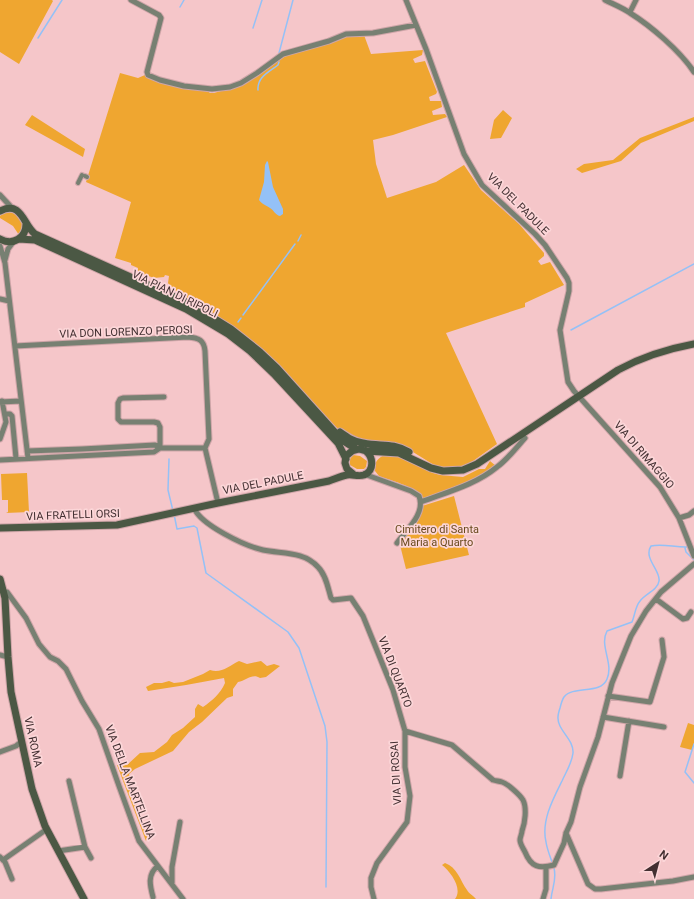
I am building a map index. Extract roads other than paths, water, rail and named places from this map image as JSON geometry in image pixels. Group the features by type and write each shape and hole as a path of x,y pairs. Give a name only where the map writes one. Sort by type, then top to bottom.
{"main road":[{"path":"1,211 14,209"},
{"name":"VIA PIAN DI RIPOLI","path":"14,209 22,215 26,224 35,234 186,302 231,329 277,368 342,440 356,449"},
{"path":"17,240 25,231 26,224"},
{"name":"VIA PIAN DI RIPOLI","path":"0,239 7,242 17,240 35,240 182,307 218,327 250,351 269,369 338,443 346,459"},
{"path":"353,474 346,466 346,459 350,452 356,449 399,453 430,468 443,471 458,472 470,468 618,370 637,360 671,348 694,344"},
{"name":"VIA PIAN DI RIPOLI","path":"330,425 348,438 357,442 391,445 400,448 410,453 421,463"},
{"name":"VIA DEL PADULE","path":"366,451 370,455 371,465"},
{"path":"364,474 377,456 385,451"},
{"path":"336,478 346,466"},
{"name":"VIA DEL PADULE","path":"194,508 329,481 353,474 358,476 364,474"},
{"name":"VIA FRATELLI ORSI","path":"0,528 117,525 194,508"},
{"name":"VIA ROMA","path":"0,579 4,592 11,692 32,789 47,829 84,899"}],"street":[{"path":"131,0 159,15 161,18 147,72 148,74 160,80 184,86 206,89 220,89 235,85 257,73 283,54 329,41 346,34 373,32 416,25"},
{"name":"VIA DEL PADULE","path":"406,0 426,48 464,154 479,181 535,234 569,283 568,299 560,334 568,382 578,396"},
{"path":"605,0 630,12 668,43 694,72"},
{"path":"630,12 636,0"},
{"path":"78,183 85,176"},
{"path":"0,195 14,209"},
{"path":"1,211 5,205 5,199"},
{"path":"5,263 8,249 17,240"},
{"path":"0,246 5,263 28,458"},
{"path":"0,299 9,301"},
{"name":"VIA DON LORENZO PEROSI","path":"15,346 188,337 198,339 204,344 205,352 209,433 206,448"},
{"path":"160,448 160,427 158,424 154,422 121,422 118,419 118,403 120,399 123,398 164,396"},
{"name":"VIA DI RIMAGGIO","path":"578,396 660,487 679,518 693,554"},
{"path":"0,439 6,422 1,402 21,401"},
{"path":"5,414 10,414 12,416 16,458"},
{"path":"397,543 418,515 421,503 474,482 506,460 525,438"},
{"path":"27,451 154,452 160,448 206,448 218,502"},
{"path":"0,460 82,452"},
{"name":"VIA DEL PADULE","path":"371,465 376,475 387,482"},
{"name":"VIA DEL PADULE","path":"364,474 418,494 421,503"},
{"name":"VIA DI QUARTO","path":"194,508 198,516 204,521 218,530 250,546 263,550 294,554 307,559 318,566 323,572 331,598 333,600 351,598 363,616 376,648 393,690 405,731"},
{"path":"679,518 692,513"},
{"path":"405,731 452,745 493,780 501,781 509,786 523,800 525,808 520,839 528,858 536,866 546,867 556,863 564,843 588,764 598,737 608,696 631,636 646,611 656,599 669,585 694,564"},
{"name":"VIA DELLA MARTELLINA","path":"4,592 7,592 14,600 26,618 39,644 66,669 82,701 99,729 139,841 183,899"},
{"path":"656,599 683,619 687,618 691,612"},
{"path":"608,696 650,702 664,657 662,640"},
{"path":"0,655 8,657"},
{"path":"603,717 664,727"},
{"path":"620,776 629,721"},
{"name":"VIA DI ROSAI","path":"374,899 371,878 374,870 407,822 410,796 405,767 405,731"},
{"path":"0,752 12,748 21,742"},
{"path":"69,781 85,847 91,858"},
{"path":"172,883 172,867 180,822"},
{"path":"12,879 2,859 47,829"},
{"path":"566,834 588,884 595,889 623,887 694,877"},
{"path":"58,851 85,847"},
{"path":"153,897 150,886 151,877 154,870 158,866"},
{"path":"543,899 546,889 546,867"}],"water":[{"path":"267,161 273,187 283,209 283,214 280,216 259,200 264,182 265,165"}],"waterway":[{"path":"38,38 62,0"},
{"path":"180,7 184,0"},
{"path":"253,28 262,0"},
{"path":"279,53 293,0"},
{"path":"258,90 259,82 267,73 278,65 279,62"},
{"path":"298,241 301,235"},
{"path":"243,315 295,244"},
{"path":"571,330 694,264"},
{"path":"238,322 241,318"},
{"path":"169,459 168,490 173,511"},
{"path":"174,514 177,529 194,526 197,528 206,573 288,632 299,648 325,726 327,742 326,887"},
{"path":"552,862 547,847 545,834 546,818 570,764 573,753 571,743 558,722 558,714 563,699 568,693 599,687 604,684 607,679 609,673 605,649 605,637 607,631 632,622 638,603 656,587 659,581 659,577 649,555 651,546 660,545 689,547"},
{"path":"685,548 686,552 694,560"},
{"path":"694,744 685,772 694,783"},
{"path":"551,899 555,880 554,868"}],"park label":[{"name":"Cimitero di Santa Maria a Quarto","path":"437,535"}]}
